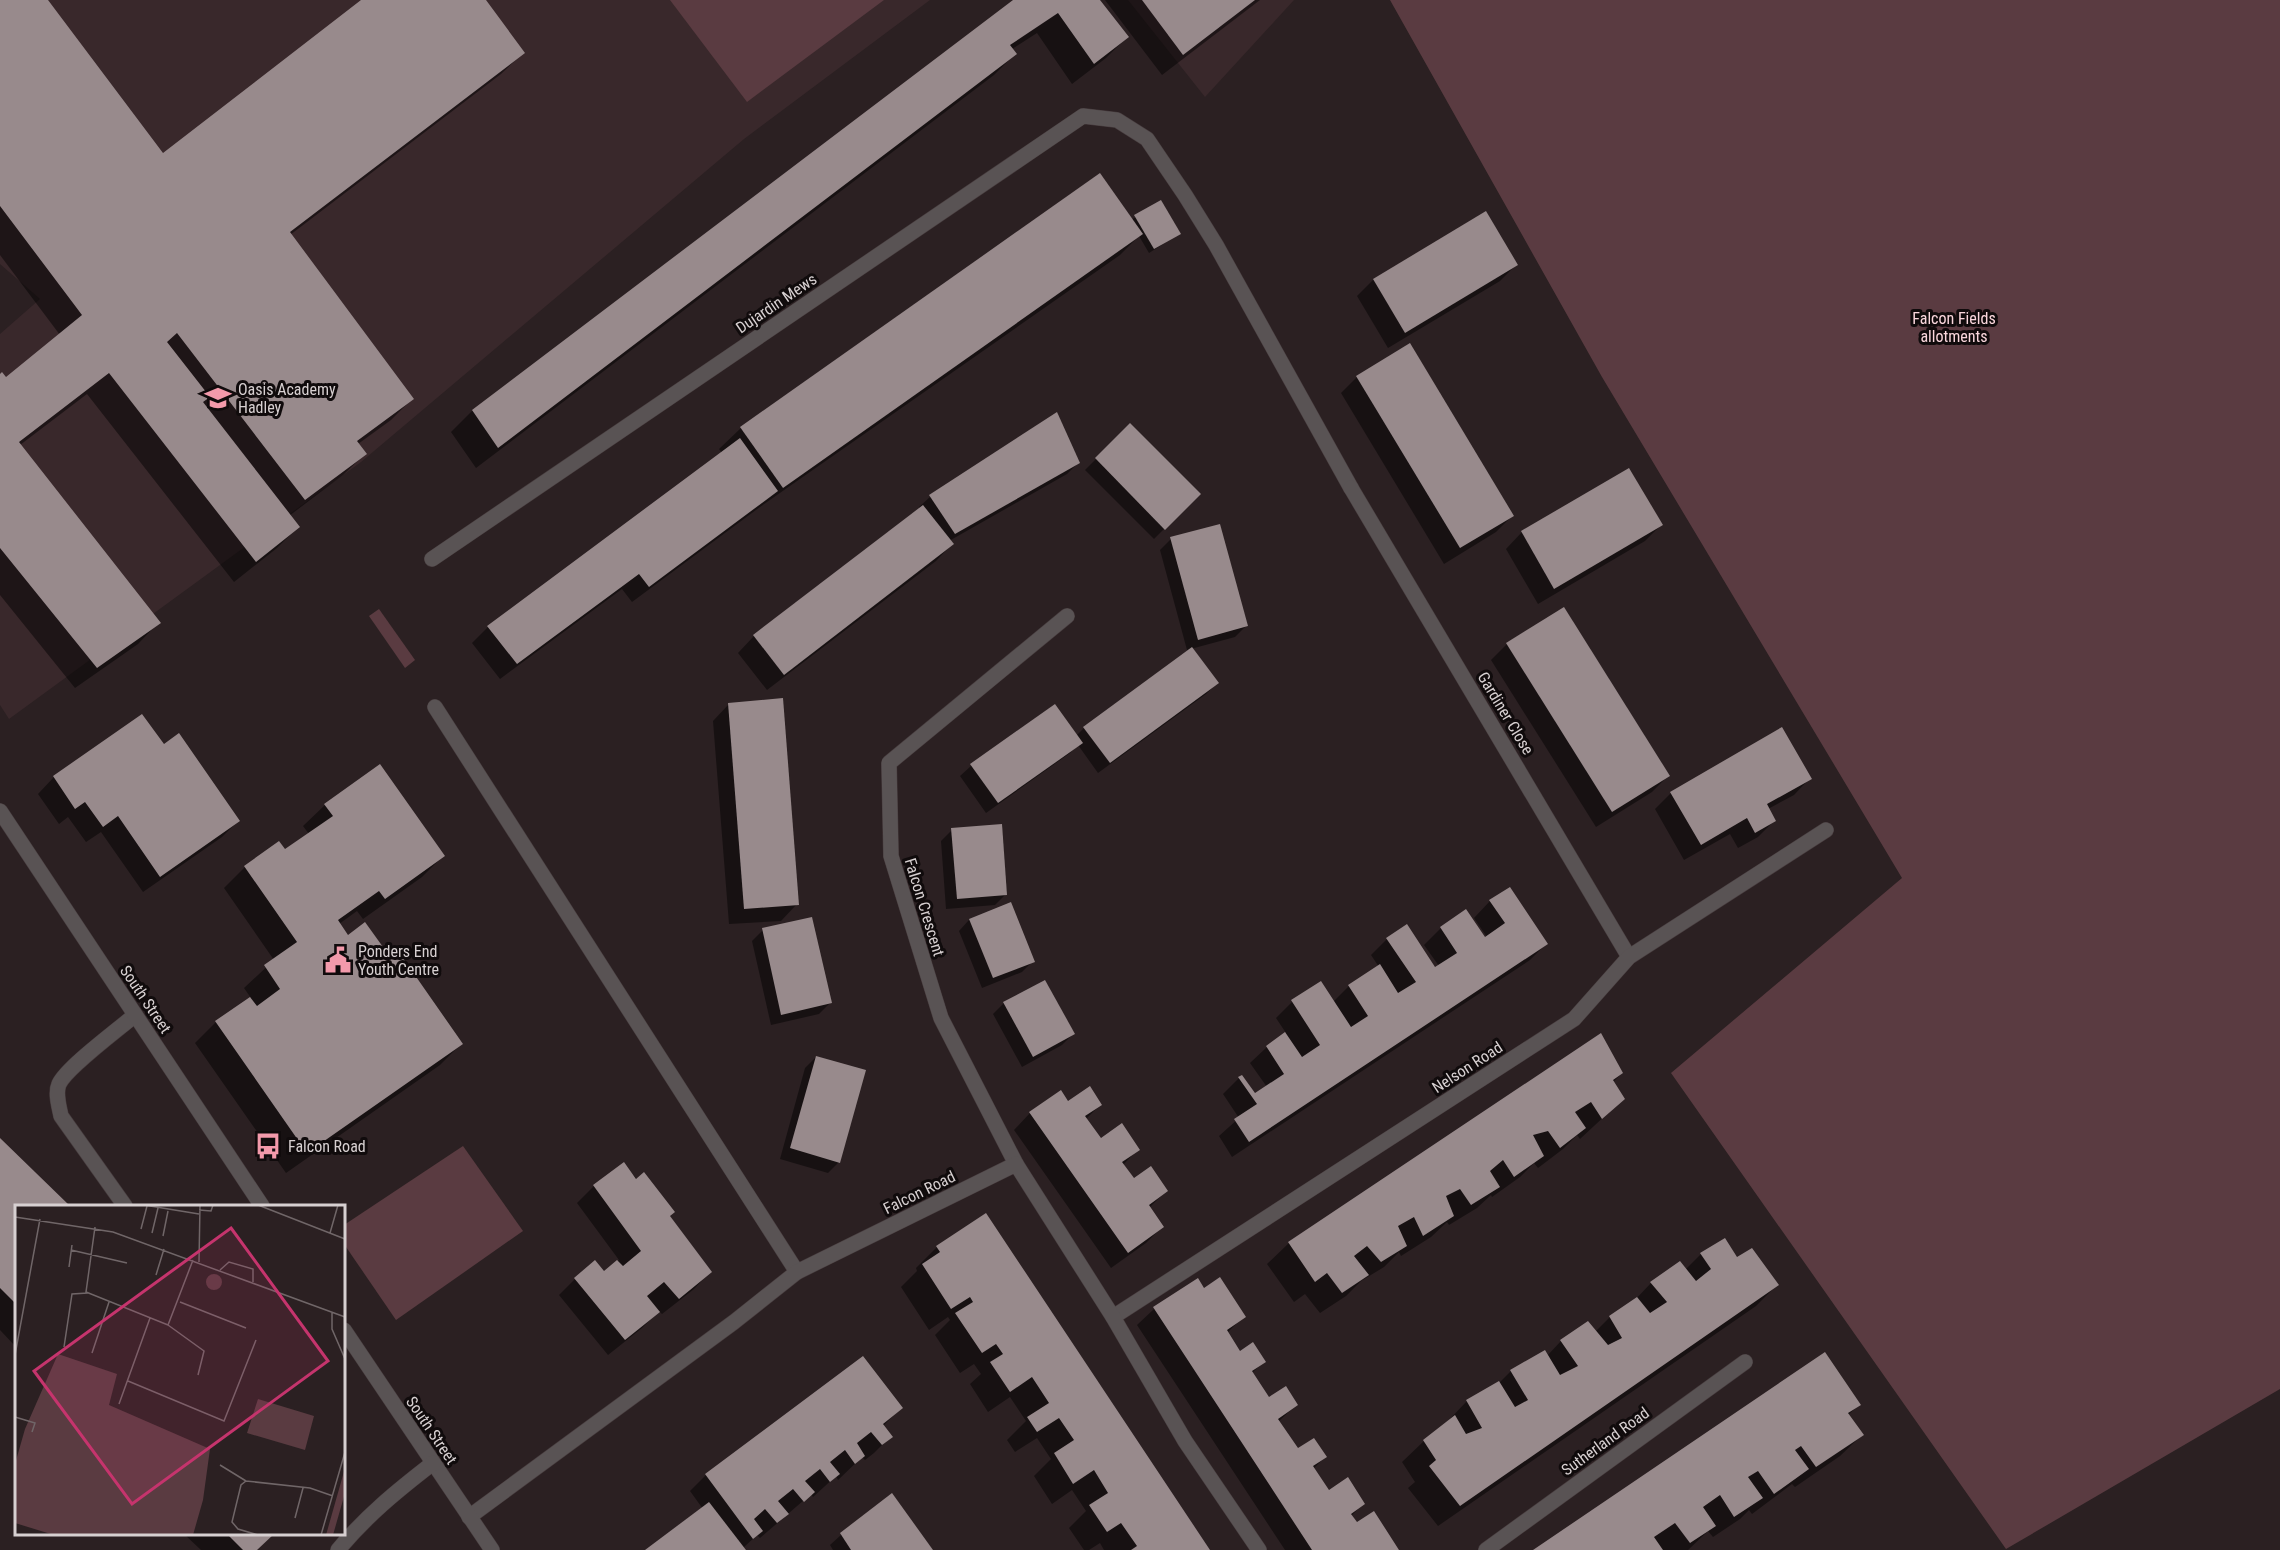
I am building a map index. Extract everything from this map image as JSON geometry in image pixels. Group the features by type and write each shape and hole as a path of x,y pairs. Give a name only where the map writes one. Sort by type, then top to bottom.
{"street":[{"name":"Dujardin Mews","path":"432,559 1083,116 1117,120 1148,139"},
{"name":"Gardiner Close","path":"1148,139 1216,245 1351,488 1629,957"},
{"name":"Falcon Crescent","path":"1016,1164 941,1018 891,856 889,763 1067,616"},
{"path":"435,707 797,1272"},
{"name":"South Street","path":"0,811 261,1205"},
{"name":"Nelson Road","path":"1113,1317 1575,1019 1629,957 1826,830"},
{"path":"124,1205 61,1116 57,1099 58,1085 67,1072 135,1015"},
{"name":"Falcon Road","path":"469,1517 734,1322 797,1272 1016,1164"},
{"path":"1016,1164 1113,1317 1185,1441 1259,1550"},
{"name":"South Street","path":"345,1331 492,1550"},
{"name":"Sutherland Road","path":"1486,1550 1745,1362"},
{"path":"338,1550 361,1523 433,1463"}],"shaded area":[{"name":"Oasis Academy Hadley","path":"0,0 930,0 744,139 361,462 9,719 0,705 0,334 40,299 0,264"},
{"path":"1128,0 1294,0 1205,97"}],"green space":[{"path":"670,0 884,0 747,102"},
{"name":"Falcon Fields allotments","path":"1390,0 2280,0 2280,1389 2006,1549 1671,1073 1902,878 1602,377"},
{"path":"379,609 415,660 405,668 369,616"},
{"path":"463,1146 523,1231 396,1320 345,1245 345,1224"}],"building":[{"path":"0,0 48,0 163,153 361,0 486,0 525,53 290,232 414,399 357,441 367,454 305,500 177,333 167,342 210,397 203,402 300,527 256,562 109,373 19,442 161,623 97,668 0,548 0,374 2,372 6,377 82,315 0,206"},
{"path":"1013,0 1100,0 1129,37 1094,64 1058,13 1010,45 1017,54 498,448 472,410"},
{"path":"1142,0 1255,0 1183,55"},
{"path":"1100,173 1143,234 783,488 740,427"},
{"path":"1161,200 1181,234 1154,249 1134,215"},
{"path":"1486,211 1518,265 1405,333 1373,279"},
{"path":"1410,343 1514,516 1460,548 1356,376"},
{"path":"1057,412 1080,463 955,534 929,495"},
{"path":"1130,423 1201,494 1165,530 1095,458"},
{"path":"740,438 778,491 649,587 639,574 517,664 487,626"},
{"path":"1629,468 1663,525 1554,589 1521,531"},
{"path":"923,505 954,544 784,675 753,635"},
{"path":"1220,524 1248,626 1198,640 1170,537"},
{"path":"1564,607 1670,776 1612,812 1506,643"},
{"path":"1192,647 1219,683 1110,763 1083,727"},
{"path":"783,698 799,905 744,909 728,703"},
{"path":"1055,704 1083,743 998,803 970,764"},
{"path":"142,714 164,744 179,733 240,821 160,877 118,816 103,827 85,802 75,809 53,776"},
{"path":"1782,727 1812,779 1767,804 1776,821 1755,833 1747,818 1701,845 1670,792"},
{"name":"Ponders End Youth Centre","path":"380,764 445,856 385,899 379,891 338,920 348,935 365,922 388,954 396,948 463,1044 307,1153 215,1021 250,997 257,1006 280,989 264,965 297,942 244,866 279,841 285,849 333,816 324,804"},
{"path":"1002,824 1007,895 957,899 951,828"},
{"path":"1510,887 1548,944 1249,1142 1234,1119 1257,1104 1238,1077 1242,1075 1255,1093 1284,1074 1266,1046 1285,1032 1302,1057 1320,1045 1291,1000 1321,981 1351,1027 1368,1016 1348,985 1380,964 1398,993 1416,982 1386,938 1407,924 1435,967 1457,953 1440,927 1466,909 1485,937 1505,923 1489,900"},
{"path":"1011,902 1035,962 993,978 969,919"},
{"path":"812,917 832,1003 781,1015 762,928"},
{"path":"1045,980 1075,1034 1033,1057 1003,1002"},
{"path":"1601,1033 1623,1073 1613,1080 1625,1099 1602,1119 1591,1102 1575,1112 1586,1128 1560,1148 1548,1131 1533,1135 1544,1156 1514,1177 1503,1160 1490,1171 1500,1187 1471,1205 1460,1189 1446,1196 1454,1216 1423,1236 1414,1217 1398,1226 1407,1246 1381,1262 1367,1246 1354,1256 1369,1275 1342,1293 1327,1273 1315,1282 1288,1242"},
{"path":"816,1056 866,1070 840,1163 790,1148"},
{"path":"1090,1086 1102,1105 1085,1116 1101,1138 1122,1123 1140,1150 1122,1162 1134,1178 1151,1166 1168,1191 1149,1205 1164,1227 1128,1253 1029,1112 1061,1090 1068,1101"},
{"path":"0,1138 69,1205 15,1205 15,1303 0,1288"},
{"path":"624,1162 636,1179 644,1172 675,1212 670,1216 712,1272 679,1299 664,1282 647,1296 660,1312 625,1340 574,1278 595,1260 604,1271 617,1260 623,1266 641,1251 593,1185"},
{"path":"986,1213 1210,1550 1131,1550 1137,1546 1121,1523 1107,1532 1089,1505 1108,1493 1094,1470 1073,1484 1054,1453 1074,1440 1059,1418 1037,1432 1027,1417 1049,1403 1032,1377 1010,1392 990,1362 1003,1354 996,1344 982,1353 955,1313 973,1302 970,1297 951,1309 922,1264 940,1252 936,1246"},
{"path":"1725,1238 1737,1257 1752,1248 1779,1285 1460,1506 1429,1466 1436,1460 1423,1440 1455,1415 1466,1434 1482,1428 1466,1400 1499,1381 1515,1407 1528,1400 1510,1370 1545,1350 1560,1375 1578,1366 1560,1340 1588,1321 1608,1345 1622,1338 1609,1316 1637,1297 1650,1313 1667,1302 1650,1282 1680,1261 1696,1281 1711,1269 1700,1253"},
{"path":"1220,1277 1246,1317 1227,1330 1240,1351 1253,1342 1266,1362 1252,1371 1269,1397 1286,1386 1298,1405 1278,1419 1298,1448 1314,1438 1327,1457 1313,1466 1329,1490 1348,1477 1365,1504 1351,1514 1357,1522 1374,1511 1399,1550 1312,1550 1153,1307 1198,1278 1204,1288"},
{"path":"1825,1352 1861,1405 1848,1413 1864,1435 1816,1467 1801,1446 1795,1450 1809,1469 1774,1494 1758,1471 1748,1477 1763,1498 1734,1517 1720,1495 1703,1507 1716,1526 1690,1543 1675,1523 1654,1537 1663,1550 1533,1550"},
{"path":"863,1356 903,1408 883,1424 893,1437 882,1445 871,1432 857,1443 865,1456 855,1464 845,1450 830,1462 840,1474 830,1482 820,1469 805,1481 815,1492 804,1502 793,1489 778,1501 789,1514 777,1523 765,1509 754,1519 763,1531 753,1539 705,1474"},
{"path":"892,1493 933,1550 851,1550 840,1533"},
{"path":"709,1502 746,1550 645,1550"},
{"path":"228,1535 273,1535 257,1550 243,1550"}],"place":[{"name":"Oasis Academy Hadley","path":"218,398"},
{"name":"Ponders End Youth Centre","path":"338,960"},
{"name":"Falcon Road","path":"268,1146"}]}
